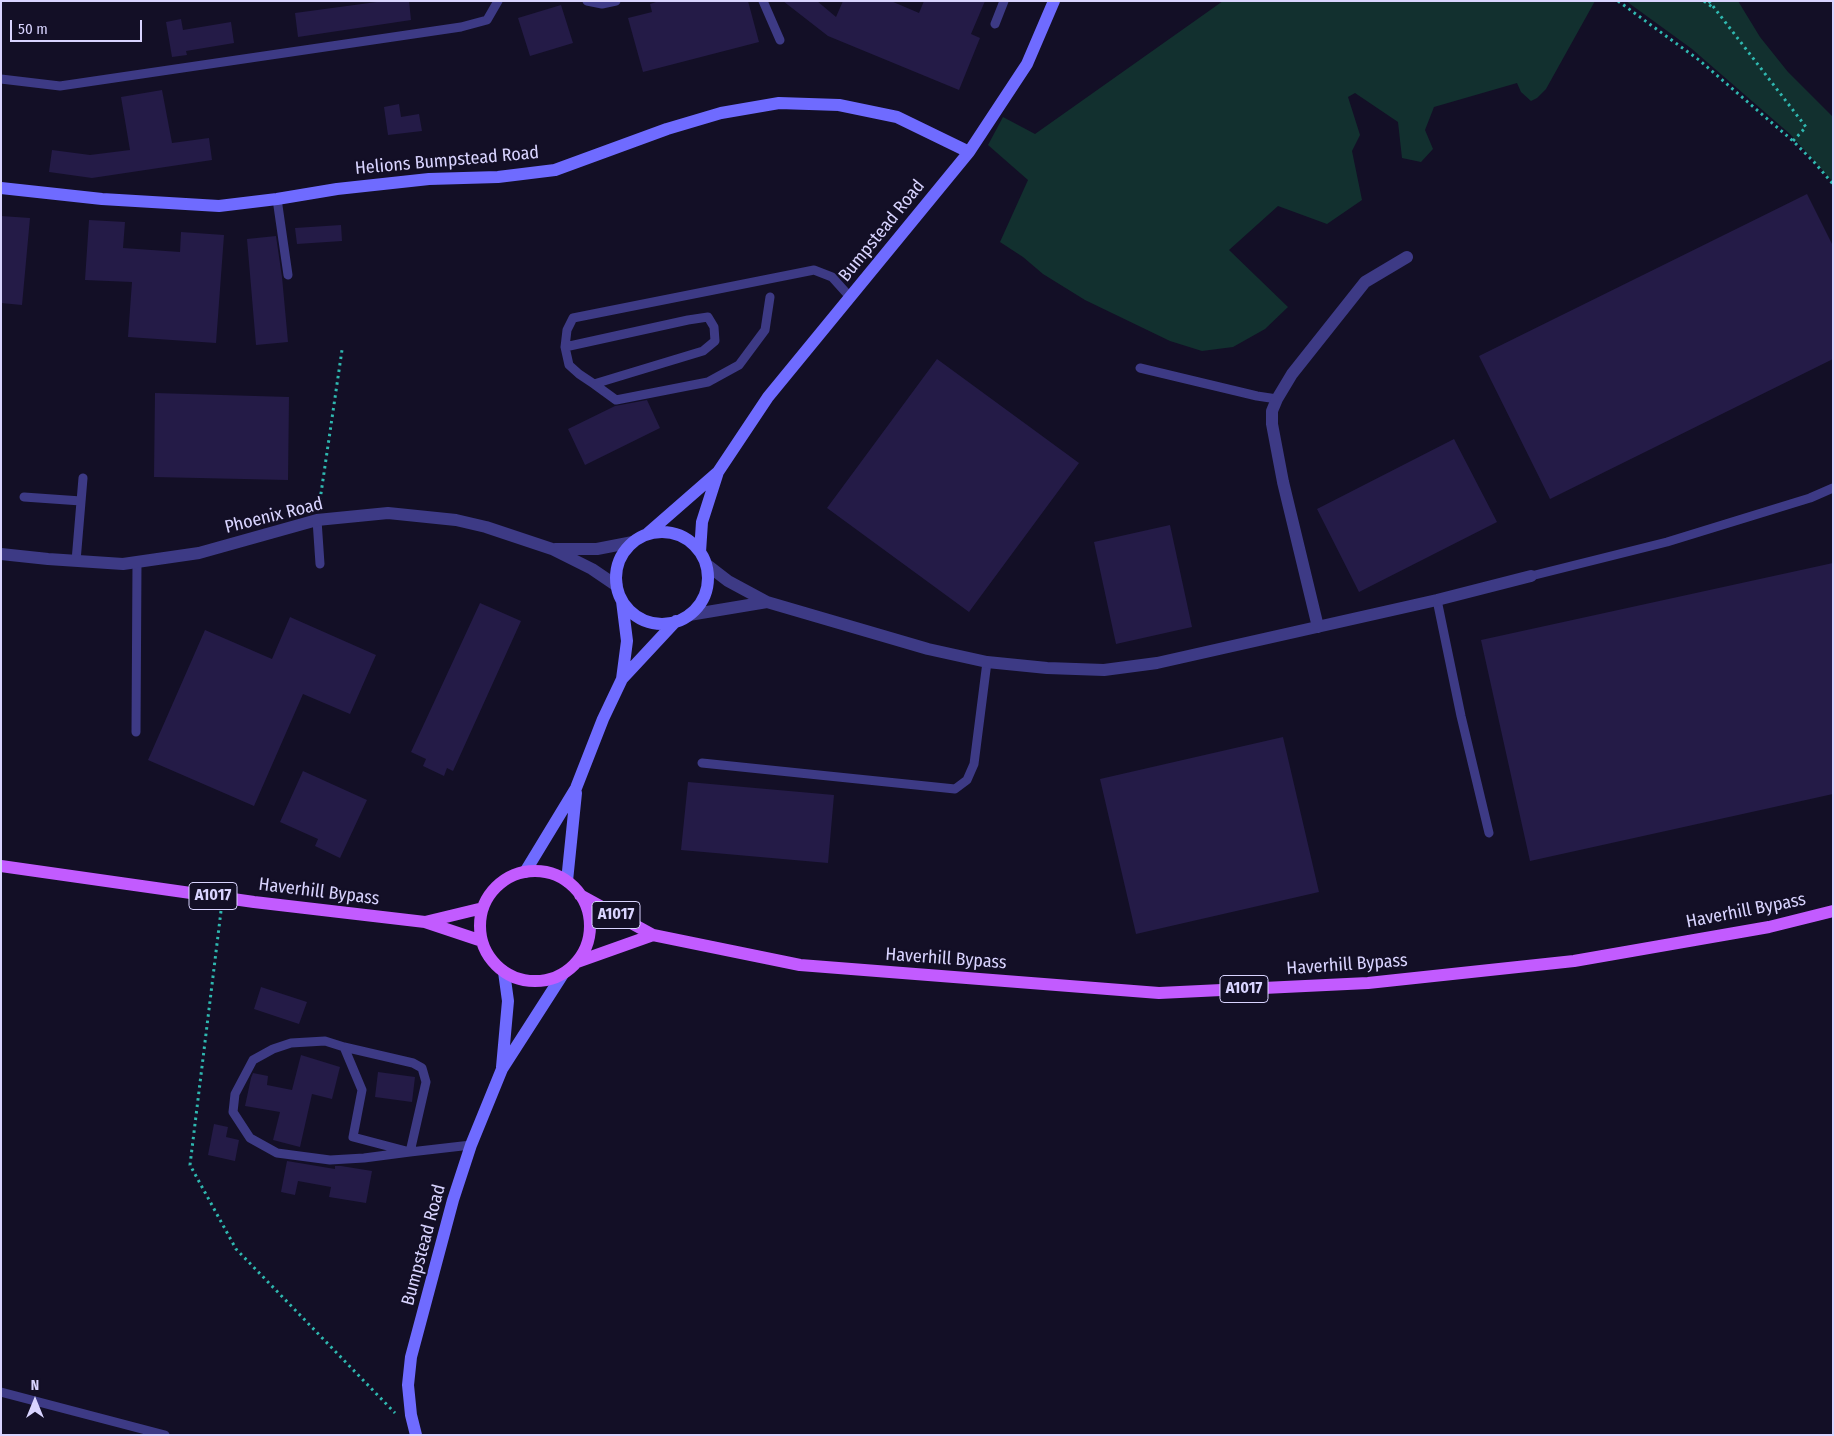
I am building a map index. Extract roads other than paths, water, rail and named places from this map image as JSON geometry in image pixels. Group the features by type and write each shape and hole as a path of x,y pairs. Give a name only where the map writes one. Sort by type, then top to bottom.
{"main road":[{"name":"Bumpstead Road","path":"647,534 718,472 768,397 969,152 1027,64 1054,1"},
{"name":"Helions Bumpstead Road","path":"1,188 102,199 219,206 337,189 429,179 498,177 555,170 667,129 712,116 779,103 839,105 896,117 969,152"},
{"name":"Bumpstead Road","path":"700,552 702,522 718,472"},
{"path":"525,872 576,788 603,719 622,679 627,641 622,601 617,586 617,570 622,555 632,542 647,534 663,532 679,535 691,542 700,552 706,564 708,578 706,591 699,604 689,615 676,622 622,679"},
{"path":"622,601 633,613 646,621 661,624 676,622"},
{"path":"567,881 576,788"},
{"name":"Haverhill Bypass","path":"1,866 222,898 425,922 482,941"},
{"path":"525,872 549,873 567,881 580,895 588,912 590,926 587,945 577,962 562,974 541,981 521,980 504,972 490,959 482,941 479,927 483,908 492,891 507,878 525,872"},
{"name":"Haverhill Bypass","path":"580,895 653,935 800,965 1159,993 1368,984 1574,961 1769,927 1833,911"},
{"name":"Haverhill Bypass","path":"425,922 483,908"},
{"name":"A1017","path":"577,962 653,935"},
{"name":"Bumpstead Road","path":"502,1069 508,1001 504,972"},
{"name":"Bumpstead Road","path":"416,1435 411,1415 408,1384 411,1358 452,1200 471,1145 502,1069 562,974"}],"street":[{"path":"1318,627 1283,482 1272,424 1272,411 1292,374 1365,282 1407,258"},
{"name":"Phoenix Road","path":"1,554 123,564 199,553 317,520 388,513 456,520 486,526 552,548 592,569 617,586"},
{"name":"Phoenix Road","path":"552,548 597,548 632,542"},
{"path":"706,564 728,581 767,602 928,648 988,662 1047,668 1104,670 1158,663 1436,600 1531,576"},
{"path":"689,615 767,602"}],"lane":[{"path":"1,79 60,86 461,27 487,20 498,1"},
{"path":"587,1 602,4 616,1"},
{"path":"763,1 780,40"},
{"path":"995,24 1004,1"},
{"path":"277,199 288,274"},
{"path":"770,297 765,330 739,365 708,382 616,400 579,374 570,365 564,347 573,318 814,270 832,277 850,298"},
{"path":"564,347 708,317 714,327 715,341 703,351 594,384"},
{"path":"1140,368 1277,399"},
{"path":"76,561 82,478"},
{"path":"1531,576 1667,542 1810,498 1833,488"},
{"path":"24,496 81,501"},
{"path":"317,520 320,564"},
{"path":"136,732 137,562"},
{"path":"1436,600 1489,833"},
{"path":"702,763 955,789 967,780 974,764 988,662"},
{"path":"410,1152 426,1082 422,1068 413,1063 325,1041 291,1043 273,1049 253,1060 235,1094 233,1112 250,1138 277,1153 330,1160 364,1158 471,1145"},
{"path":"344,1047 362,1090 354,1137 410,1152"},
{"path":"1,1392 165,1435"}]}
